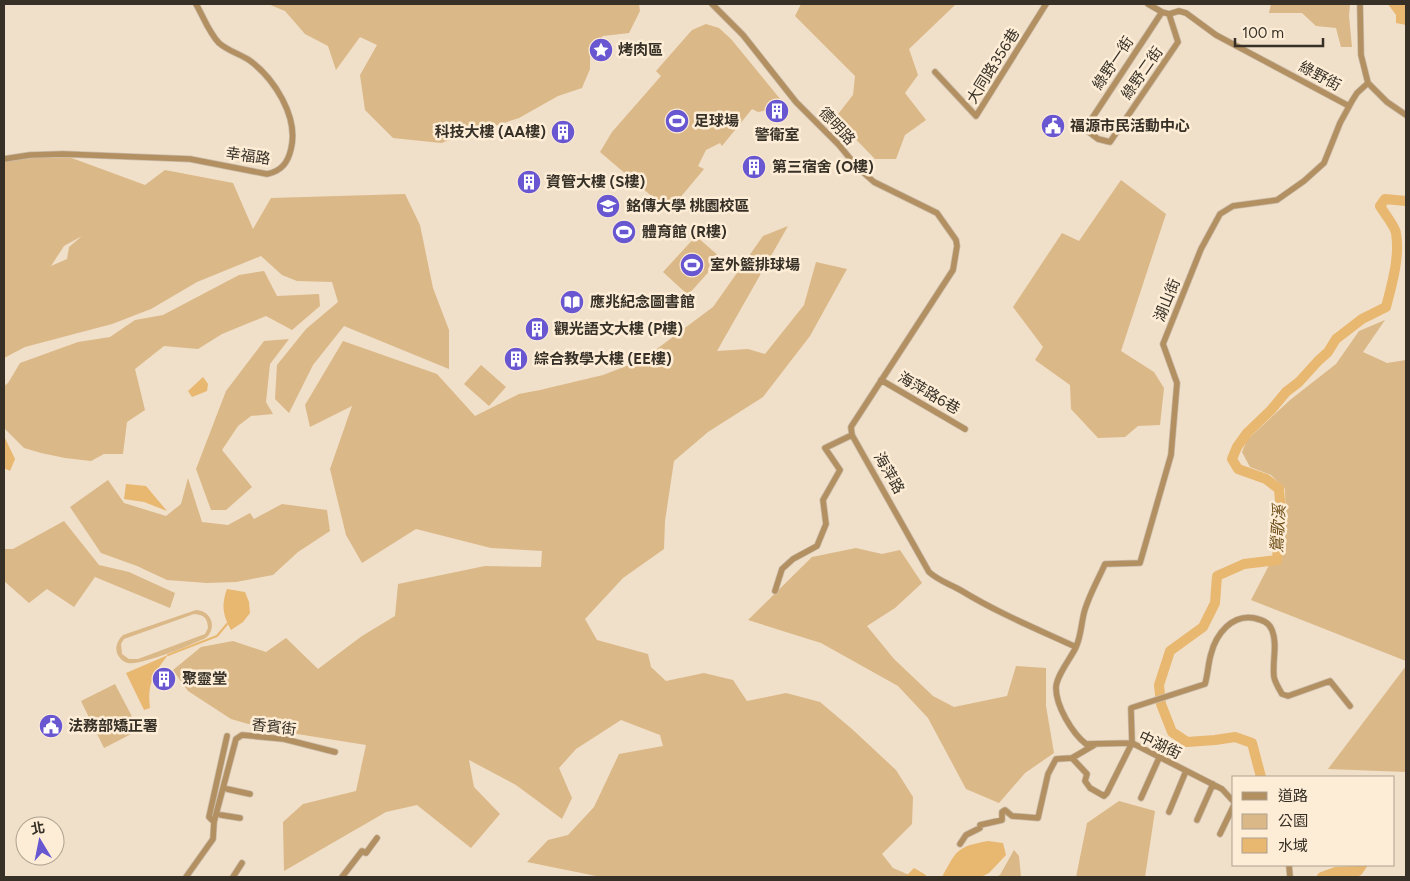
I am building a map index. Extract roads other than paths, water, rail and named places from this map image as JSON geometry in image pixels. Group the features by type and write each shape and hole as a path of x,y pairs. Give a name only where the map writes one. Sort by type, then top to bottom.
{"street":[{"name":"幸福路","path":"4,159 30,155 63,154 190,159 267,174 277,172 288,160 294,138 287,108 278,92 258,68 243,56 220,44 196,4"},
{"name":"德明路","path":"712,4 743,35 765,60 796,102 839,145 857,167 874,182 937,213 956,240 957,246 953,270 881,380"},
{"name":"大同路356巷","path":"935,72 976,116 1046,4"},
{"name":"綠野街","path":"1148,4 1169,14 1179,11 1186,13 1216,35 1349,106"},
{"path":"1360,4 1362,55 1368,83 1387,102 1406,115"},
{"name":"綠野一街","path":"1110,142 1098,139 1085,129 1162,12"},
{"name":"綠野二街","path":"1110,142 1178,42 1169,14"},
{"name":"湖山街","path":"1076,647 1084,613 1105,564 1140,563 1171,455 1177,383 1163,344 1201,249 1220,214 1233,206 1277,200 1324,164 1340,123 1349,106 1357,93 1368,83"},
{"path":"775,591 782,569 793,559 817,546 826,524 823,500 840,470 825,448 852,435 851,427 881,380"},
{"name":"海萍路6巷","path":"881,380 965,429"},
{"name":"海萍路","path":"852,435 929,572 936,579 978,602 1076,647"},
{"path":"1072,758 1087,774 1085,781 1090,788 1104,796 1132,743 1131,708 1205,684 1211,653 1221,632 1230,623 1239,618 1265,621 1270,626 1273,632 1275,648 1274,678 1282,694 1288,696 1330,682 1350,706"},
{"path":"1076,647 1056,686 1058,700 1061,711 1081,740 1086,744 1096,744"},
{"name":"香賓街","path":"186,877 213,839 214,822 236,739 242,735 284,738 336,752"},
{"name":"香賓街","path":"214,822 209,817 227,736"},
{"name":"中湖街","path":"1096,744 1132,743 1158,758 1222,789 1232,802"},
{"path":"960,844 966,835 980,828 980,825 1002,820 1002,812 1005,810 1012,816 1038,818 1048,774 1056,759 1072,758 1096,744"},
{"path":"1141,798 1158,758"},
{"path":"1169,812 1186,771"},
{"path":"1197,820 1213,784"},
{"path":"227,789 250,794"},
{"path":"1220,834 1232,808"},
{"path":"221,814 240,818"},
{"path":"342,877 362,851 366,853 377,838"},
{"path":"233,877 242,863"}],"water":[{"path":"1388,4 1406,4 1406,25 1396,23 1396,15"},
{"path":"203,377 208,384 207,391 192,397 188,391"},
{"path":"4,436 15,459 10,471 4,468"},
{"path":"126,484 146,486 167,511 144,502 124,499"},
{"path":"227,589 245,592 249,602 250,613 243,622 231,630 224,610"},
{"path":"168,655 152,680 149,692 150,708 144,710 126,673"},
{"path":"988,841 1003,843 1006,855 989,873 981,877 942,877 959,851 969,845"},
{"path":"914,868 926,875 925,877 905,877"}],"waterway":[{"name":"鶯歌溪","path":"1261,776 1252,743 1235,737 1187,742 1172,732 1161,704 1159,685 1170,651 1203,627 1215,603 1217,576 1244,564 1277,560 1281,512 1279,489 1266,479 1238,469 1232,459 1237,447 1247,433 1328,352 1336,339 1362,319 1386,307 1395,270 1397,242 1394,227 1380,206 1385,199 1406,201"},
{"path":"168,655 217,636 227,624"},
{"name":"鶯歌溪","path":"1322,877 1336,872 1358,871 1361,866"}],"place":[{"name":"烤肉區","path":"601,50"},
{"name":"警衛室","path":"777,111"},
{"name":"足球場","path":"677,121"},
{"name":"福源市民活動中心","path":"1053,126"},
{"name":"科技大樓 (AA樓)","path":"563,132"},
{"name":"第三宿舍 (O樓)","path":"754,167"},
{"name":"資管大樓 (S樓)","path":"529,182"},
{"name":"銘傳大學 桃園校區","path":"608,206"},
{"name":"體育館 (R樓)","path":"624,232"},
{"name":"室外籃排球場","path":"692,265"},
{"name":"應兆紀念圖書館","path":"572,302"},
{"name":"觀光語文大樓 (P樓)","path":"537,329"},
{"name":"綜合教學大樓 (EE樓)","path":"516,359"},
{"name":"聚靈堂","path":"164,679"},
{"name":"法務部矯正署","path":"51,726"}]}
